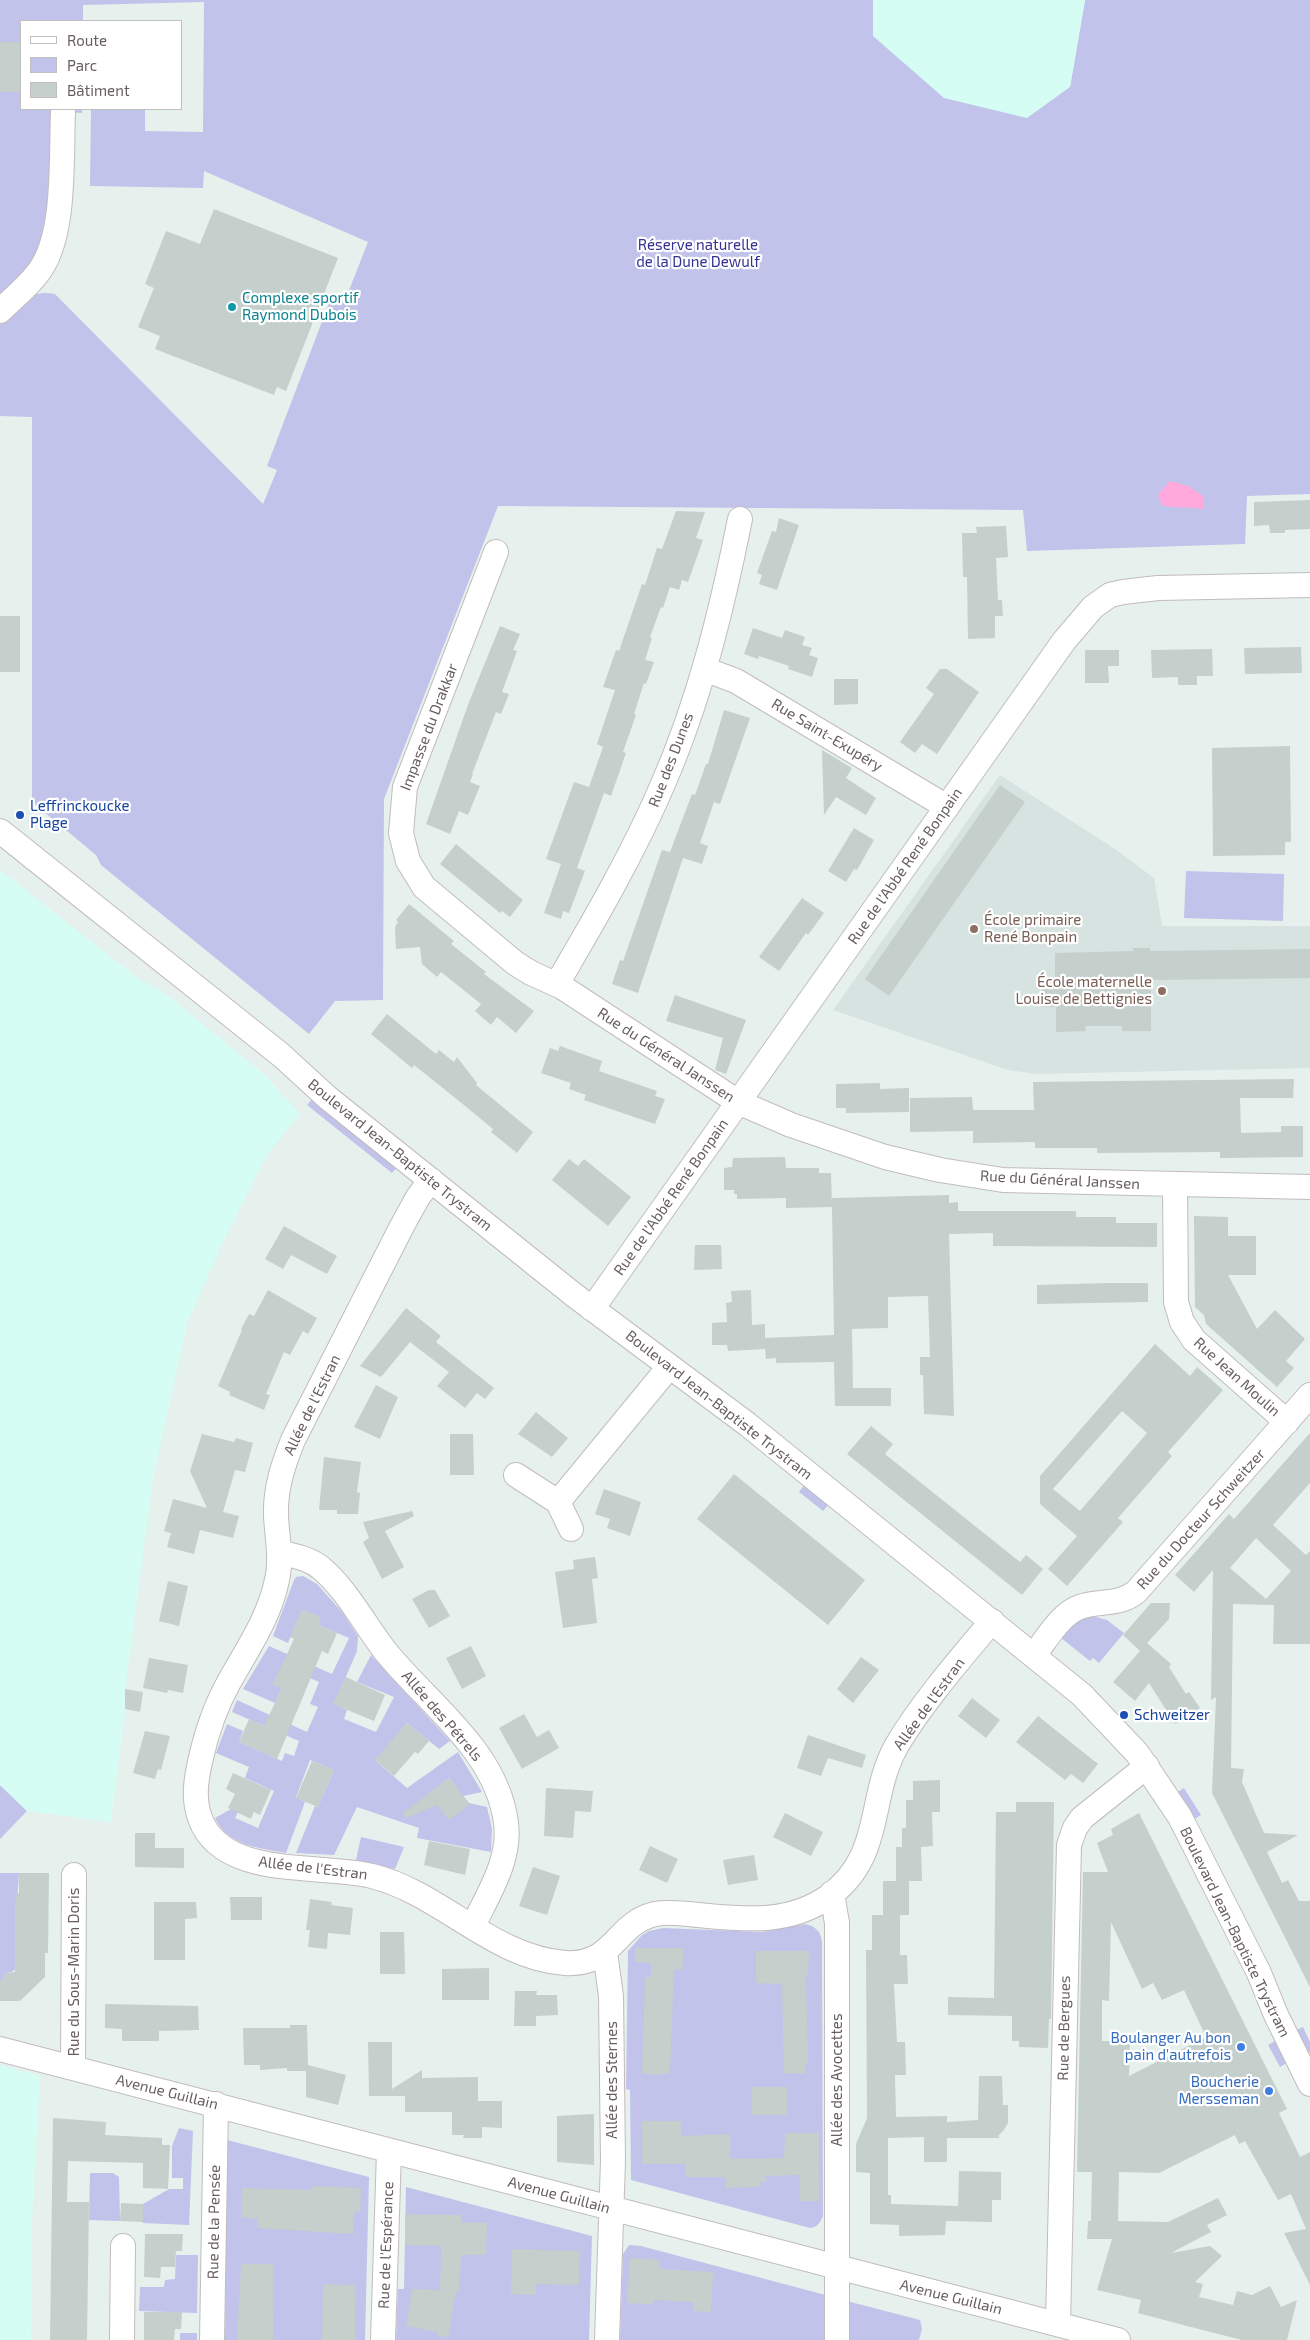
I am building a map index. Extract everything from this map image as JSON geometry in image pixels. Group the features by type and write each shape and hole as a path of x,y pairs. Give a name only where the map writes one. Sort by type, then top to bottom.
{"street":[{"path":"0,311 39,272 48,255 56,228 60,194 63,112"},
{"name":"Rue des Dunes","path":"557,984 642,832 668,772 704,669 726,589 740,519"},
{"name":"Impasse du Drakkar","path":"496,552 405,787 401,818 402,840 411,869 430,894 515,963 531,973 557,984"},
{"name":"Rue de l'Abbé René Bonpain","path":"592,1308 1082,617 1098,602 1116,594 1144,589 1310,585"},
{"name":"Rue Saint-Exupéry","path":"704,669 726,677 747,688 947,807"},
{"name":"Boulevard Jean-Baptiste Trystram","path":"0,831 265,1043 328,1098 592,1308 747,1424 1070,1684 1106,1717 1147,1766 1168,1797 1259,1973 1276,2015 1310,2084"},
{"name":"Rue du Général Janssen","path":"557,984 738,1102 831,1140 885,1157 940,1170 1009,1180 1310,1188"},
{"name":"Allée de l'Estran","path":"431,1180 418,1197 293,1440 283,1467 277,1495 278,1577 265,1617 226,1688 204,1744 197,1775 196,1793 202,1824 218,1845 245,1859 265,1863 361,1873 383,1878 519,1951 553,1961 584,1962 595,1959 605,1952 633,1924 658,1914 752,1919 774,1918 808,1908 832,1893 848,1877 867,1847 876,1818 882,1779 895,1748 915,1719 992,1621"},
{"name":"Rue Jean Moulin","path":"1175,1185 1176,1302 1182,1322 1194,1340 1287,1422"},
{"path":"558,1502 669,1367"},
{"name":"Rue du Docteur Schweitzer","path":"1034,1655 1071,1611 1093,1604 1122,1601 1136,1592 1310,1395"},
{"path":"516,1475 558,1502 571,1529"},
{"name":"Allée des Pétrels","path":"279,1552 312,1562 336,1583 385,1650 469,1743 490,1775 505,1817 506,1849 498,1873 473,1926"},
{"name":"Rue de Bergues","path":"1058,2324 1069,1844 1075,1828 1082,1818 1147,1766"},
{"name":"Rue du Sous-Marin Doris","path":"73,2068 74,1875"},
{"name":"Allée des Avocettes","path":"832,1893 837,1923 837,2340"},
{"name":"Allée des Sternes","path":"605,1952 611,1996 611,2209 607,2340"},
{"name":"Avenue Guillain","path":"0,2049 1118,2340"},
{"name":"Rue de la Pensée","path":"212,2340 216,2104"},
{"name":"Rue de l'Espérance","path":"383,2340 389,2151"},
{"path":"122,2340 123,2246"}],"shaded area":[{"path":"1170,481 1188,486 1203,496 1203,509 1162,505 1158,495"},
{"path":"1000,775 1115,849 1154,878 1162,926 1310,926 1310,1068 1036,1074 1008,1070 833,1010"}],"green space":[{"name":"Réserve naturelle de la Dune Dewulf","path":"0,0 873,0 873,36 1070,87 1085,0 1310,0 1310,494 1247,496 1245,544 1027,551 1023,510 498,506 384,799 383,1000 335,1001 309,1034 101,865 96,855 32,802 32,417 0,416 0,325 23,300 37,294 55,294 263,504 277,470 267,466 331,298 344,303 368,242 204,171 203,188 90,186 91,110 145,110 145,131 203,132 204,2 83,5 83,20 20,20 20,110 82,110 82,113 63,112 54,193 36,258 0,301"},
{"path":"1186,871 1284,874 1283,921 1184,918"},
{"path":"313,1098 398,1166 392,1173 307,1105"},
{"path":"805,1484 829,1504 823,1511 799,1492"},
{"path":"303,1576 317,1584 342,1612 358,1636 357,1651 334,1704 347,1710 344,1719 376,1732 394,1697 357,1682 371,1655 450,1741 439,1749 407,1723 376,1761 407,1788 458,1752 482,1792 463,1796 449,1778 429,1794 487,1807 492,1829 491,1852 417,1838 419,1828 357,1807 334,1855 296,1853 315,1806 318,1807 334,1770 310,1760 296,1797 305,1802 286,1853 245,1844 228,1835 221,1827 215,1818 231,1809 238,1812 235,1818 258,1828 274,1791 245,1778 249,1767 216,1753 227,1724 243,1731 239,1742 282,1761 285,1753 294,1756 299,1741 232,1712 237,1700 307,1732 318,1707 310,1704 319,1682 282,1666 273,1684 282,1688 275,1703 243,1689 269,1646 332,1674 349,1638 318,1625 320,1617 302,1610 288,1643 273,1636 294,1580 296,1577"},
{"path":"1092,1616 1107,1620 1124,1633 1099,1663 1093,1658 1090,1661 1061,1638 1078,1621"},
{"path":"0,1785 27,1811 0,1839"},
{"path":"1184,1788 1201,1815 1193,1820 1176,1793"},
{"path":"361,1837 404,1847 395,1869 356,1860"},
{"path":"0,1873 19,1873 17,1967 12,1972 5,1973 4,1980 0,1981"},
{"path":"805,1924 817,1930 822,1942 823,2216 820,2223 810,2228 631,2180 630,2090 626,2089 628,1951 642,1935 649,1931 663,1928 762,1932"},
{"path":"1303,2027 1310,2042 1310,2052 1306,2054 1292,2032"},
{"path":"1280,2038 1288,2062 1280,2067 1268,2045"},
{"path":"179,2128 193,2131 189,2225 143,2223 143,2204 169,2189 183,2189 183,2178 172,2178 172,2146"},
{"path":"227,2140 369,2177 365,2340 225,2340"},
{"path":"90,2173 113,2173 119,2177 120,2221 89,2220"},
{"path":"406,2187 592,2236 589,2340 396,2340 398,2289 404,2289"},
{"path":"629,2245 641,2246 833,2297 832,2340 620,2340 623,2254"},
{"path":"176,2255 198,2255 197,2313 139,2311 140,2287 164,2287 165,2280 175,2279"},
{"path":"843,2300 920,2320 922,2329 919,2340 842,2340"},
{"path":"180,2333 197,2333 197,2340 180,2340"}],"sand":[{"path":"873,0 1085,0 1070,87 1027,118 944,98 873,36"},
{"path":"0,870 139,979 163,992 265,1075 300,1114 268,1153 221,1246 187,1323 153,1479 125,1690 125,1709 111,1822 27,1811 0,1785"},
{"path":"0,2065 40,2076 32,2220 31,2340 0,2340"}],"building":[{"path":"0,42 20,42 20,92 0,92"},
{"name":"Complexe sportif Raymond Dubois","path":"214,209 338,258 286,391 277,387 274,395 155,349 160,336 138,327 154,288 145,284 166,231 200,244"},
{"path":"1310,500 1310,529 1270,533 1269,525 1254,526 1254,502"},
{"path":"676,511 705,512 696,538 703,540 688,582 682,580 679,590 670,587 663,608 661,607 650,637 652,638 645,660 654,662 646,684 644,683 634,714 636,715 623,752 626,753 611,796 604,793 577,868 585,871 569,913 563,911 561,919 544,913 561,864 546,859 574,782 589,787 603,747 597,744 615,690 603,687 616,650 619,651 642,584 645,585 657,548 662,549"},
{"path":"779,518 799,525 777,590 759,584 762,575 757,573 772,531 776,532"},
{"path":"1006,526 1008,557 996,558 998,600 1002,600 1003,616 995,616 995,638 968,639 967,577 963,577 962,533 977,533 976,527"},
{"path":"0,616 20,616 20,672 0,672"},
{"path":"500,626 520,634 513,650 517,651 502,692 509,694 501,714 496,712 472,774 470,782 480,786 468,815 459,811 450,834 426,824 469,702"},
{"path":"753,628 782,638 785,630 805,637 802,645 812,648 809,655 818,658 812,677 788,669 789,666 759,656 758,659 744,654"},
{"path":"1301,647 1302,673 1245,674 1244,648"},
{"path":"1212,649 1213,676 1197,676 1197,685 1178,685 1178,677 1152,678 1151,650"},
{"path":"1085,650 1119,650 1119,666 1108,666 1109,683 1085,683"},
{"path":"940,669 947,669 979,692 937,754 922,744 915,753 900,742 934,694 926,688"},
{"path":"834,679 858,679 858,704 834,705"},
{"path":"724,710 750,718 720,804 714,802 700,843 708,846 702,864 683,858 638,993 612,984 620,960 623,961 662,850 670,852 692,794 695,795 706,764 708,764"},
{"path":"1290,746 1291,842 1285,842 1285,855 1213,856 1212,748"},
{"path":"822,750 852,768 846,778 876,798 866,815 836,797 824,815"},
{"path":"1000,785 1025,802 889,996 865,979"},
{"path":"854,828 874,840 857,870 854,869 846,882 828,871"},
{"path":"456,844 523,900 510,917 502,911 500,913 440,864"},
{"path":"802,898 824,913 808,935 806,933 779,971 759,957"},
{"path":"409,904 454,941 451,944 486,972 484,974 534,1011 516,1033 497,1017 491,1025 475,1011 481,1004 441,972 437,977 422,964 420,947 396,949 395,927 398,922 396,920"},
{"path":"1133,948 1150,948 1150,951 1310,949 1310,978 1151,980 1151,1031 1122,1031 1122,1026 1085,1026 1086,1031 1056,1032 1056,1007 1042,1007 1041,980 1055,980 1055,953 1133,951"},
{"path":"675,995 746,1020 726,1074 715,1070 723,1038 666,1021"},
{"path":"387,1014 436,1054 439,1050 454,1062 457,1057 477,1083 476,1085 533,1132 517,1153 491,1132 493,1129 459,1101 414,1065 412,1068 371,1034"},
{"path":"560,1046 602,1061 599,1071 657,1091 655,1096 665,1099 655,1124 584,1100 586,1095 569,1089 571,1083 541,1073 550,1048 558,1051"},
{"path":"1294,1079 1293,1098 1240,1098 1241,1133 1281,1132 1281,1126 1303,1126 1303,1157 1220,1158 1220,1152 1097,1153 1097,1148 1035,1148 1035,1142 973,1143 973,1131 910,1132 910,1098 972,1097 973,1110 1034,1110 1033,1082"},
{"path":"880,1083 880,1089 909,1088 909,1112 846,1113 846,1108 836,1108 836,1084"},
{"path":"785,1157 786,1168 819,1168 819,1173 831,1173 832,1205 832,1198 949,1195 949,1203 958,1202 958,1211 1076,1211 1076,1217 1116,1217 1116,1223 1157,1223 1157,1247 993,1246 993,1233 949,1234 954,1416 924,1414 923,1375 920,1375 920,1357 930,1357 928,1296 888,1297 888,1328 852,1329 853,1388 891,1388 891,1406 835,1406 834,1362 776,1363 776,1358 766,1359 765,1349 728,1351 727,1345 712,1345 712,1323 727,1322 726,1303 732,1302 731,1291 751,1290 752,1325 765,1324 765,1338 834,1335 832,1207 786,1208 786,1198 737,1199 737,1194 734,1194 734,1190 724,1190 724,1168 732,1167 733,1158"},
{"path":"569,1159 578,1166 584,1159 631,1197 608,1226 552,1180"},
{"path":"1194,1216 1228,1217 1228,1236 1256,1236 1256,1275 1228,1275 1257,1329 1275,1310 1305,1339 1286,1361 1294,1368 1277,1387 1206,1324 1204,1315 1195,1307"},
{"path":"284,1226 337,1256 327,1274 291,1255 283,1269 265,1259"},
{"path":"695,1245 721,1245 722,1269 694,1270"},
{"path":"1148,1283 1148,1302 1037,1304 1037,1285"},
{"path":"268,1290 317,1318 308,1334 303,1331 290,1355 284,1352 266,1394 270,1395 264,1410 229,1395 230,1392 218,1386 241,1329 249,1314 254,1316"},
{"path":"406,1308 441,1336 436,1342 494,1388 485,1399 477,1393 465,1408 437,1386 449,1372 410,1342 381,1377 360,1366"},
{"path":"1155,1344 1190,1376 1197,1367 1223,1390 1168,1452 1172,1456 1118,1518 1123,1522 1067,1586 1048,1569 1077,1536 1040,1504 1040,1476","holes":["1122,1411 1147,1433 1080,1511 1053,1489"]},
{"path":"376,1385 398,1397 380,1439 354,1427"},
{"path":"536,1412 568,1438 552,1457 518,1434"},
{"path":"871,1426 893,1444 885,1454 1020,1562 1026,1555 1043,1569 1022,1595 847,1454"},
{"path":"1310,1433 1310,1483 1273,1525 1306,1555 1310,1551 1310,1644 1273,1644 1274,1605 1233,1604 1231,1768 1244,1769 1242,1782 1264,1833 1298,1835 1267,1852 1282,1883 1288,1880 1299,1901 1310,1901 1310,1987 1212,1793 1216,1697 1211,1700 1213,1570 1194,1592 1175,1575 1229,1514 1234,1519","holes":["1256,1538 1291,1571 1266,1599 1230,1568"]},
{"path":"202,1434 234,1442 236,1438 253,1443 245,1472 235,1470 223,1512 239,1516 233,1538 200,1530 194,1554 167,1547 171,1533 164,1531 173,1499 207,1508 190,1471"},
{"path":"450,1434 473,1434 474,1475 450,1475"},
{"path":"324,1457 361,1462 357,1492 360,1493 358,1514 337,1514 337,1510 319,1510"},
{"path":"734,1474 865,1580 828,1625 697,1519"},
{"path":"604,1489 641,1502 630,1536 607,1528 610,1519 595,1514"},
{"path":"412,1511 414,1516 385,1531 404,1567 382,1579 363,1542 369,1538 363,1522"},
{"path":"595,1557 598,1578 592,1579 597,1623 563,1628 555,1572 574,1569 573,1560"},
{"path":"168,1581 188,1586 179,1626 159,1621"},
{"path":"429,1590 435,1590 450,1616 429,1628 412,1599"},
{"path":"1151,1603 1170,1603 1169,1619 1147,1643 1171,1664 1169,1667 1186,1694 1189,1692 1200,1708 1175,1724 1149,1683 1135,1701 1113,1682 1140,1651 1123,1635"},
{"path":"302,1610 321,1617 318,1625 337,1633 328,1654 322,1651 277,1759 239,1742 249,1719 264,1726 282,1688 273,1684 294,1639 290,1637"},
{"path":"471,1646 486,1676 462,1689 446,1658"},
{"path":"861,1657 879,1670 853,1703 837,1689"},
{"path":"149,1658 188,1665 183,1693 168,1690 167,1693 143,1688"},
{"path":"346,1677 385,1695 374,1721 333,1704"},
{"path":"125,1689 143,1692 140,1712 125,1709"},
{"path":"972,1698 1000,1720 986,1738 958,1716"},
{"path":"524,1714 537,1737 549,1730 559,1748 522,1769 499,1728"},
{"path":"1038,1716 1098,1764 1083,1783 1071,1774 1065,1780 1016,1742"},
{"path":"407,1723 429,1741 418,1754 415,1752 394,1776 375,1760"},
{"path":"145,1731 170,1736 161,1770 158,1769 155,1779 133,1773"},
{"path":"808,1735 866,1755 862,1768 828,1758 821,1776 797,1768"},
{"path":"312,1761 334,1770 318,1807 296,1798"},
{"path":"233,1773 271,1790 260,1815 254,1812 251,1819 228,1808 235,1794 226,1789"},
{"path":"449,1778 470,1804 449,1820 437,1805 406,1818 403,1813"},
{"path":"940,1780 940,1812 932,1812 933,1846 921,1847 922,1881 909,1881 909,1915 900,1915 900,1955 907,1955 908,1984 894,1984 897,2042 905,2042 906,2075 895,2075 896,2117 947,2116 947,2122 978,2120 979,2076 1002,2076 1003,2105 1008,2105 1008,2123 998,2136 1000,2138 947,2138 947,2162 924,2162 924,2137 888,2138 888,2195 891,2195 891,2204 958,2206 959,2171 1001,2172 1001,2200 992,2200 992,2222 946,2221 945,2235 899,2236 899,2225 870,2224 870,2173 856,2172 856,2144 867,2118 866,1950 872,1950 872,1915 883,1915 883,1881 896,1881 896,1847 902,1847 902,1828 906,1828 906,1800 913,1800 913,1781"},
{"path":"546,1788 593,1791 591,1812 575,1811 573,1838 544,1836"},
{"path":"1016,1802 1054,1802 1051,2019 1049,2019 1048,2048 1019,2047 1019,2041 1012,2041 1012,2016 948,2015 948,1997 994,1998 996,1812 1016,1812"},
{"path":"785,1813 823,1832 811,1856 773,1837"},
{"path":"1139,1813 1287,2109 1279,2113 1300,2157 1310,2152 1310,2285 1284,2233 1306,2229 1291,2194 1278,2200 1245,2141 1239,2144 1235,2135 1159,2173 1119,2172 1118,2221 1168,2222 1218,2198 1227,2215 1207,2225 1211,2232 1171,2253 1210,2246 1222,2256 1195,2282 1203,2284 1199,2297 1233,2305 1237,2291 1252,2295 1270,2286 1281,2307 1297,2300 1287,2340 1242,2340 1187,2326 1138,2313 1141,2300 1097,2290 1112,2239 1087,2239 1088,2221 1091,2221 1092,2172 1077,2172 1083,1872 1108,1872 1097,1843 1113,1835 1111,1829","holes":["1111,1922 1142,1989 1153,1983 1162,2000 1184,1990 1206,2037 1129,2076 1130,2041 1102,2041 1102,2000 1109,2001"]},
{"path":"135,1833 155,1833 155,1848 184,1848 184,1868 135,1867"},
{"path":"429,1841 470,1849 465,1875 424,1865"},
{"path":"650,1846 678,1859 667,1883 639,1870"},
{"path":"754,1855 758,1880 728,1885 723,1860"},
{"path":"533,1867 560,1876 547,1915 519,1906"},
{"path":"19,1873 49,1873 48,1953 45,1953 45,1977 20,2001 0,2001 0,1981 4,1980 5,1973 15,1972 15,1903 17,1893 19,1893"},
{"path":"230,1897 262,1897 262,1920 231,1920"},
{"path":"310,1899 332,1902 331,1905 353,1908 350,1935 328,1933 327,1949 308,1947 310,1930 306,1930"},
{"path":"154,1902 196,1902 197,1918 185,1919 185,1960 154,1960"},
{"path":"380,1932 404,1932 405,1974 380,1974"},
{"path":"635,1948 684,1948 682,1970 674,1969 670,2074 642,2074 645,1977 651,1977 651,1963 635,1962"},
{"path":"756,1951 809,1951 808,1975 806,1975 808,2064 805,2064 805,2074 784,2073 782,1984 756,1983"},
{"path":"489,1968 489,2000 442,2000 442,1969"},
{"path":"515,1991 537,1991 536,1995 557,1995 558,2015 536,2016 536,2026 514,2026"},
{"path":"105,2004 198,2006 199,2030 159,2031 159,2041 122,2041 122,2029 105,2028"},
{"path":"290,2025 307,2025 308,2065 346,2075 338,2105 306,2097 306,2071 287,2071 287,2068 260,2070 260,2065 244,2065 243,2028 290,2028"},
{"path":"368,2042 392,2042 392,2089 422,2070 422,2078 478,2077 478,2101 502,2101 502,2128 482,2127 482,2138 463,2138 464,2135 452,2135 452,2112 405,2112 405,2096 369,2096"},
{"path":"752,2087 787,2087 787,2115 752,2115"},
{"path":"594,2114 594,2165 557,2162 557,2116"},
{"path":"53,2118 106,2122 105,2135 162,2138 162,2145 170,2145 168,2189 143,2188 143,2163 68,2161 67,2202 89,2202 87,2340 50,2340"},
{"path":"642,2121 681,2121 681,2136 730,2134 730,2159 784,2158 785,2133 819,2133 819,2201 800,2201 800,2175 766,2176 766,2182 759,2182 759,2187 726,2188 726,2177 686,2177 685,2164 642,2164"},
{"path":"312,2186 361,2188 360,2212 354,2212 353,2234 257,2228 257,2218 241,2218 242,2188 312,2190"},
{"path":"121,2203 143,2204 143,2222 120,2221"},
{"path":"405,2214 462,2215 461,2222 487,2223 486,2255 461,2255 459,2291 456,2291 448,2337 438,2336 438,2332 406,2326 412,2289 440,2290 441,2246 405,2245"},
{"path":"145,2234 183,2234 182,2251 176,2251 175,2267 161,2267 160,2278 144,2277"},
{"path":"512,2249 580,2251 579,2285 536,2284 536,2295 511,2294"},
{"path":"630,2258 660,2260 659,2269 713,2272 711,2312 693,2311 693,2302 654,2300 653,2304 627,2303"},
{"path":"241,2264 274,2264 273,2340 237,2340"},
{"path":"323,2284 356,2285 355,2340 322,2340"},
{"path":"144,2312 182,2312 181,2329 175,2329 174,2340 144,2340"}],"place":[{"name":"Complexe sportif Raymond Dubois","path":"232,307"},
{"name":"Leffrinckoucke Plage","path":"20,815"},
{"name":"École primaire René Bonpain","path":"974,929"},
{"name":"École maternelle Louise de Bettignies","path":"1162,991"},
{"name":"Schweitzer","path":"1124,1715"},
{"name":"Boulanger Au bon pain d'autrefois","path":"1241,2047"},
{"name":"Boucherie Mersseman","path":"1269,2091"}]}
